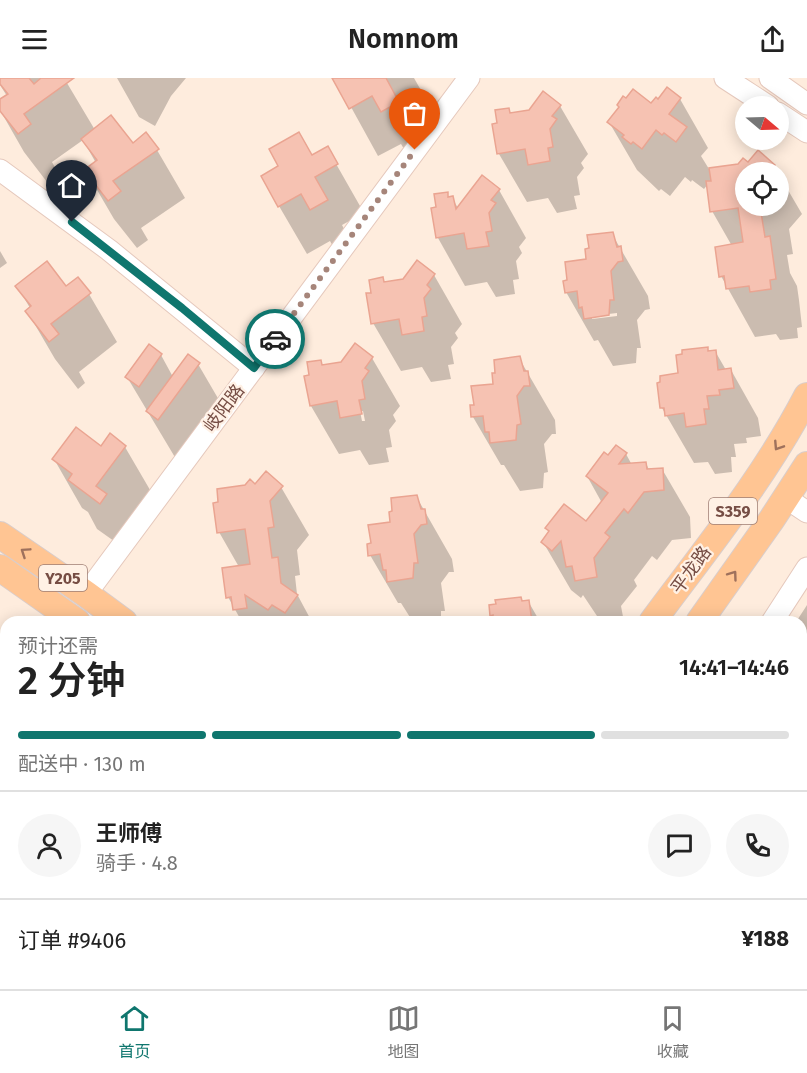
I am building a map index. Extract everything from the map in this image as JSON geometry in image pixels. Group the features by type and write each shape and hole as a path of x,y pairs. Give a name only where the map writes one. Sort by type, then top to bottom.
{"main road":[{"name":"平龙路","path":"656,616 751,487 807,396"},
{"name":"平龙路","path":"704,616 797,505 807,465"},
{"name":"Y205","path":"0,535 116,616"},
{"name":"Y205","path":"0,568 68,616"}],"street":[{"name":"岐阳路","path":"86,594 469,78"},
{"path":"725,78 753,96"},
{"path":"770,78 807,104"},
{"path":"789,120 807,132"},
{"path":"0,170 109,250 254,368"},
{"path":"776,616 807,568"}],"building":[{"path":"0,78 29,78 34,84 41,78 74,78 24,114 31,124 18,134 0,111 0,99 8,94 0,84"},
{"path":"332,78 386,78 399,102 381,112 372,96 349,109"},
{"path":"667,87 681,98 669,114 687,127 676,142 656,130 642,149 633,142 631,144 622,137 624,135 607,122 619,107 617,105 623,96 626,98 633,89 651,103 656,97 658,99"},
{"path":"543,91 561,105 552,116 557,119 550,129 553,147 548,148 550,161 528,165 525,149 497,154 492,124 497,123 495,110 509,108 510,113 529,110"},
{"path":"111,115 133,143 146,132 159,149 113,181 121,191 108,201 84,170 97,160 81,139"},
{"path":"299,132 312,155 328,146 338,164 315,177 328,200 310,210 301,194 278,207 261,176 278,166 269,149"},
{"path":"758,150 772,162 748,162"},
{"path":"735,164 735,208 710,212 706,181 711,181 709,168"},
{"path":"482,175 500,189 491,200 496,203 489,213 492,231 486,232 489,246 467,249 464,233 436,238 431,208 436,207 434,194 448,192 448,197 453,196 456,209"},
{"path":"739,216 762,216 765,237 770,236 776,279 770,280 771,289 750,292 749,286 726,289 724,276 719,277 715,247 743,242"},
{"path":"613,232 617,247 621,246 623,261 618,262 611,271 614,300 610,300 609,315 584,319 582,307 579,308 577,291 565,293 563,281 567,280 565,262 586,259 585,249 589,248 587,235"},
{"path":"417,260 435,274 427,285 431,289 424,298 427,316 422,317 424,331 402,335 399,319 371,324 366,293 371,293 369,280 383,277 384,282 403,279"},
{"path":"47,261 66,286 78,277 91,293 51,324 59,334 49,342 25,311 31,306 15,286"},
{"path":"355,343 373,357 365,368 369,371 362,381 365,399 359,400 362,414 340,418 337,401 310,406 304,376 309,375 307,362 321,360 322,365 341,362"},
{"path":"149,344 162,354 139,387 125,377"},
{"path":"708,347 708,351 716,350 718,370 731,368 734,388 719,390 720,395 707,396 709,409 704,409 706,424 686,427 684,413 665,416 664,408 660,408 657,383 660,382 660,376 678,373 676,355 682,354 682,350"},
{"path":"188,354 200,363 158,420 146,411"},
{"path":"520,356 524,371 528,371 530,386 524,386 517,396 521,424 517,425 516,440 490,443 489,432 485,432 483,416 471,417 470,405 474,405 471,386 493,384 494,360"},
{"path":"76,427 101,446 110,433 126,446 96,486 107,494 100,504 68,480 72,474 52,459"},
{"path":"616,445 627,453 619,464 646,462 647,469 663,468 664,490 644,492 628,513 624,509 605,533 610,537 594,558 597,577 575,581 572,566 566,567 561,541 552,551 541,542 549,531 545,528 564,504 586,521 608,493 586,476 604,452 608,455"},
{"path":"266,471 283,486 270,501 274,527 268,528 272,558 278,557 281,583 298,595 285,613 272,605 268,610 245,595 247,608 233,610 231,597 226,598 222,568 250,564 245,529 217,533 213,503 218,502 217,489 245,485 250,479 255,484"},
{"path":"417,495 421,509 425,509 427,524 421,525 414,534 418,563 414,563 413,578 387,582 386,570 383,570 380,554 368,556 367,544 371,543 368,525 390,522 391,498"},
{"path":"521,597 522,601 529,600 531,616 490,616 489,605 496,604 495,600"}],"way so far":[{"path":"275,339 415,150"}],"route":[{"path":"72,222 254,368 275,339"}]}
